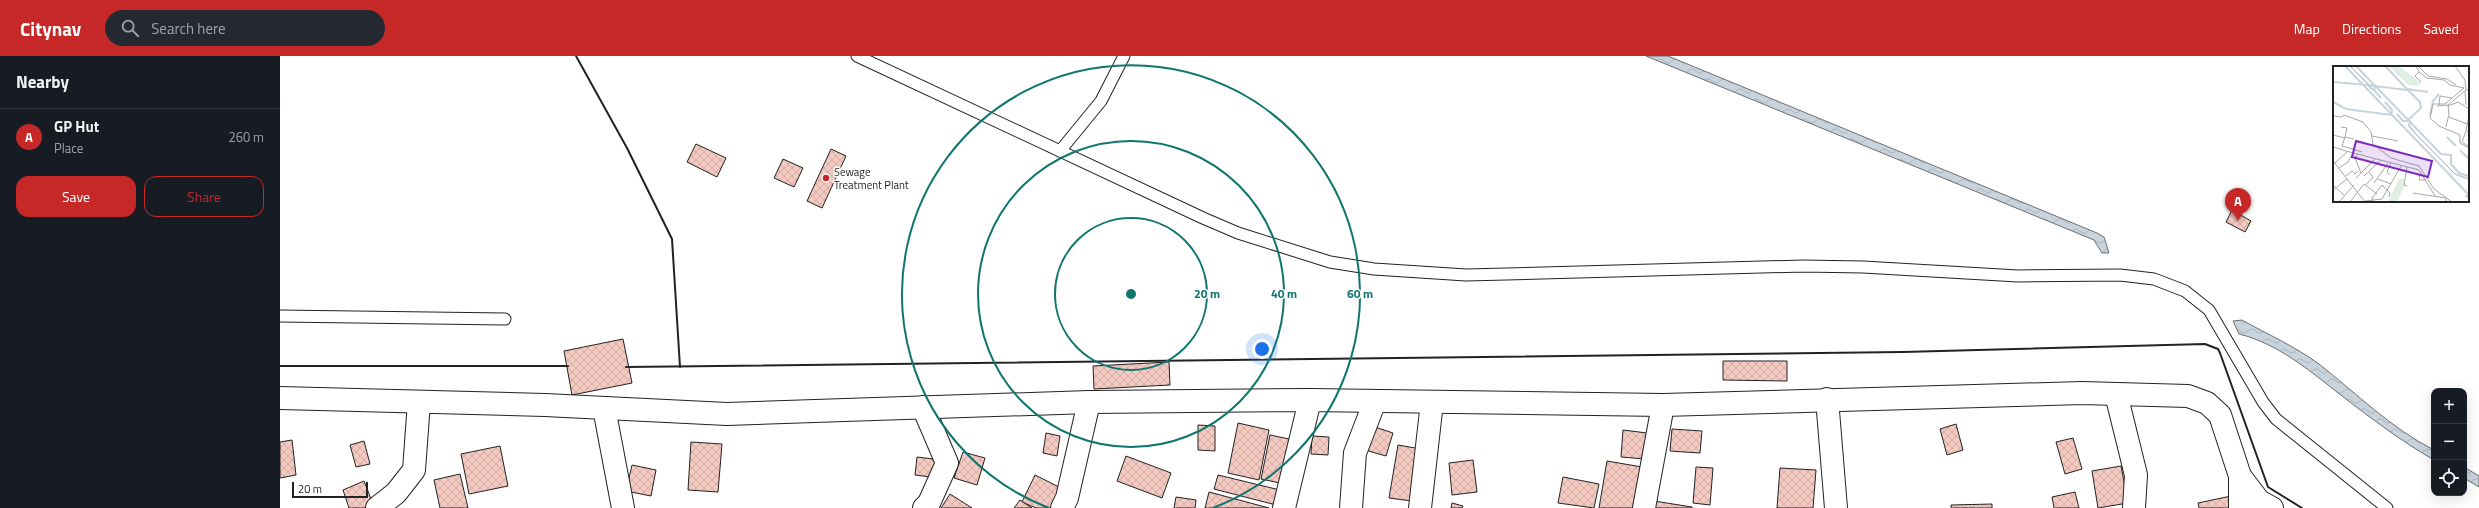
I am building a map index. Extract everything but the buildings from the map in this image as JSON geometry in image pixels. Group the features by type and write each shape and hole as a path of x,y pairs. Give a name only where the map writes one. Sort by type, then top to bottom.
{"street":[{"path":"2116,394 2136,475 2134,508"},
{"path":"280,398 604,408 726,414 1089,402 1310,400 1663,405 1827,399 2116,394 2188,396 2207,403 2220,415 2240,476 2240,508"},
{"path":"1827,399 1836,508"},
{"path":"1284,508 1310,400"},
{"path":"1351,508 1355,453 1375,401"},
{"path":"377,508 396,493 414,470 420,402"},
{"path":"1062,508 1068,498 1089,402"},
{"path":"1420,508 1432,402"},
{"path":"1644,508 1663,405"},
{"path":"923,407 947,463 929,503 924,508"},
{"path":"604,408 623,508"},
{"path":"2240,476 2259,501 2272,508"}],"lane":[{"path":"857,56 1168,203 1238,233 1330,262 1374,269 1466,275 1803,266 1863,266 1992,275 2120,275 2154,279 2185,291 2209,310 2263,402 2276,419 2387,508"},
{"path":"1060,151 1101,101 1124,56"},
{"path":"280,316 505,319"}],"water":[{"path":"1646,56 1668,56 2097,233 2104,237 2109,253 2102,253 2094,240"},
{"path":"2242,320 2291,346 2319,364 2403,432 2431,448 2431,458 2387,430 2294,359 2267,344 2239,334 2233,321"},
{"path":"2467,469 2479,476 2479,487 2467,480"}],"wall":[{"path":"576,56 627,148 672,239 680,367"},
{"path":"626,367 1903,352 2205,344 2218,349 2220,353 2268,487 2302,508"},
{"path":"280,366 568,366"}],"place":[{"name":"Sewage Treatment Plant","path":"826,178"},
{"name":"GP Hut","path":"2238,221"}]}
